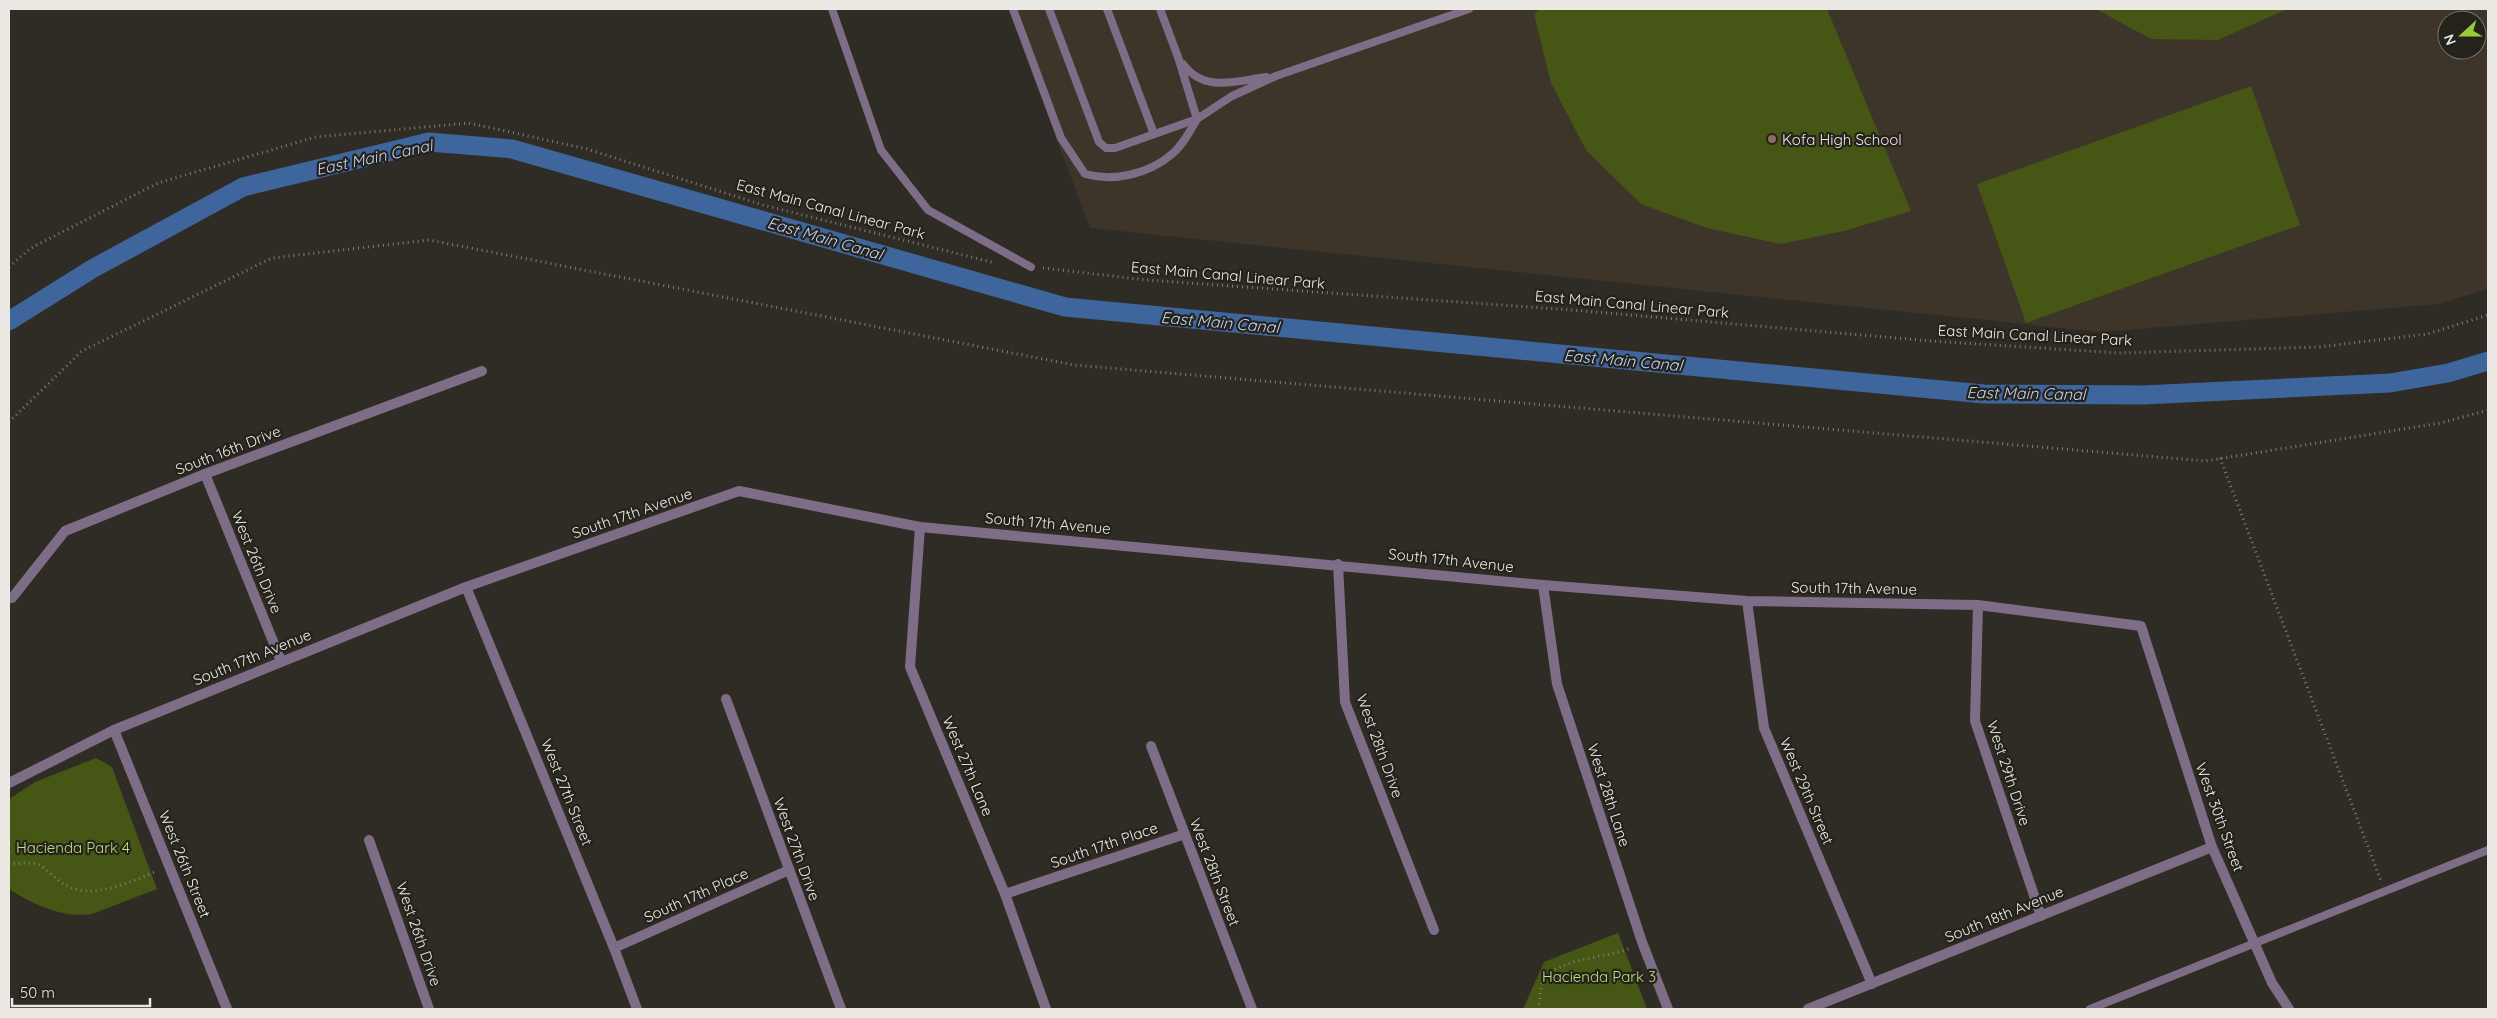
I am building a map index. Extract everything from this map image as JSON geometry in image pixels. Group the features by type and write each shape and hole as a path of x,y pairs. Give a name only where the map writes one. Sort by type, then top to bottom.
{"street":[{"name":"South 16th Drive","path":"12,598 65,531 205,474 482,371"},
{"name":"West 26th Drive","path":"205,474 281,661"},
{"name":"South 17th Avenue","path":"9,783 114,730 466,587 739,491 920,527 1338,564 1543,585 1747,601 1978,605 2141,626"},
{"name":"West 27th Lane","path":"920,527 910,667 1005,894 1046,1009"},
{"name":"West 28th Drive","path":"1338,564 1345,702 1434,930"},
{"name":"West 28th Lane","path":"1543,585 1557,684 1642,942 1668,1009"},
{"name":"West 27th Street","path":"466,587 614,948 637,1009"},
{"name":"West 29th Street","path":"1747,601 1764,728 1872,984"},
{"name":"West 29th Drive","path":"1978,605 1975,721 2041,916"},
{"name":"West 30th Street","path":"2141,626 2212,848 2272,984 2289,1009"},
{"name":"West 27th Drive","path":"726,699 841,1009"},
{"name":"West 26th Street","path":"114,730 227,1009"},
{"name":"West 28th Street","path":"1151,746 1252,1009"},
{"name":"South 17th Place","path":"1005,894 1185,834"},
{"name":"West 26th Drive","path":"369,840 429,1009"},
{"name":"South 18th Avenue","path":"1808,1009 2212,848"},
{"name":"South 17th Place","path":"614,948 789,870"}],"lane":[{"path":"832,9 881,150 928,210 1031,267"},
{"path":"1014,9 1061,138 1085,174 1102,179 1125,176 1157,165 1179,147 1197,119 1178,57 1160,9"},
{"path":"1049,9 1099,142 1106,148 1115,148 1197,119 1232,96 1276,76 1442,13 1469,9"},
{"path":"1107,9 1154,134"},
{"path":"1178,57 1190,73 1200,80 1217,84 1276,76"},
{"path":"2090,1009 2488,850"}],"path":[{"name":"East Main Canal Linear Park","path":"9,267 30,248 158,183 316,137 469,123 587,149 763,206 997,263"},
{"path":"9,422 82,351 272,258 429,240 1074,365 2205,461 2440,423 2488,410"},
{"name":"East Main Canal Linear Park","path":"1031,267 1176,282 1572,310 1931,341 2120,353 2319,347 2427,334 2488,315"},
{"path":"2220,458 2385,891"},
{"path":"9,862 27,861 41,865 65,885 84,891 114,887 170,867"},
{"path":"1539,1009 1542,982 1549,974 1586,957 1620,953 1642,942"}],"shaded area":[{"name":"Kofa High School","path":"1008,9 2488,9 2488,289 2438,304 2101,332 1090,228"}],"green space":[{"path":"1540,9 1827,9 1911,211 1844,231 1780,244 1707,228 1641,204 1586,150 1551,83 1534,14"},
{"path":"2096,9 2285,10 2218,40 2151,39"},
{"path":"2251,86 2300,225 2026,323 1977,184"},
{"name":"Hacienda Park 4","path":"96,758 112,767 157,889 92,914 81,915 59,912 38,905 9,889 9,799 35,782"},
{"name":"Hacienda Park 3","path":"1618,933 1647,1009 1523,1009 1544,962"}],"waterway":[{"name":"East Main Canal","path":"9,321 92,269 243,187 429,142 512,149 1065,307 1984,394 2143,395 2390,383 2448,373 2488,361"}],"place":[{"name":"Kofa High School","path":"1772,139"}]}
